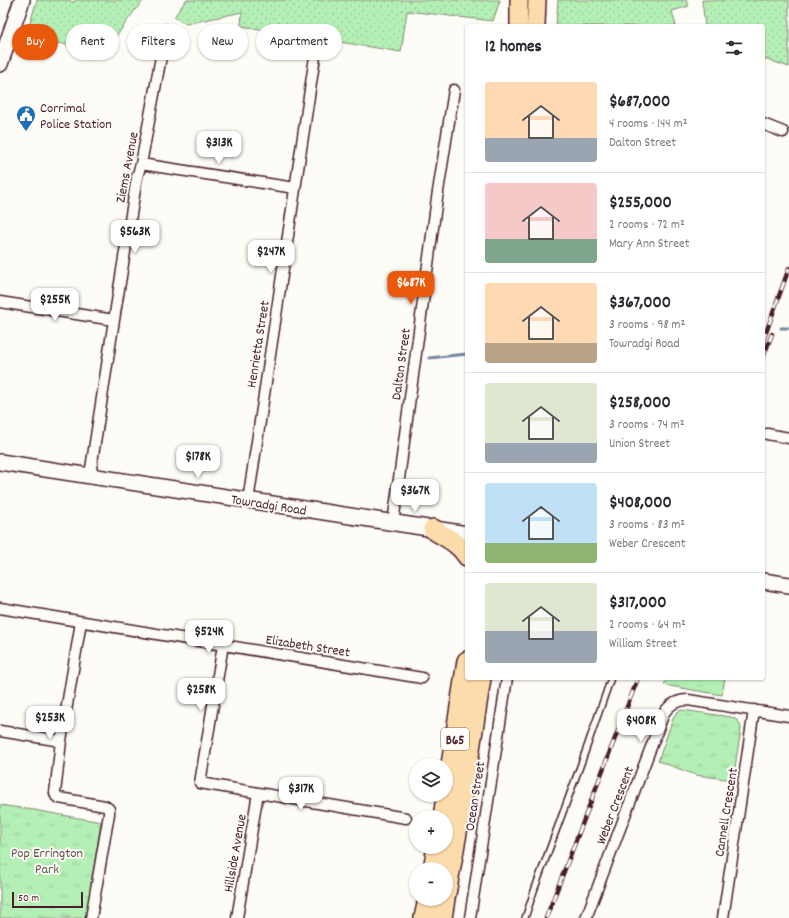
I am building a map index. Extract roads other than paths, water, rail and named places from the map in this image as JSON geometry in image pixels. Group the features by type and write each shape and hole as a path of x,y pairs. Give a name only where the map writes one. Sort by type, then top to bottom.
{"highway":[{"path":"432,529 457,544 465,553"},
{"name":"B65","path":"444,810 465,674"},
{"name":"B65","path":"452,862 481,680"},
{"path":"424,918 427,906"},
{"path":"442,918 444,906"}],"main road":[{"path":"0,64 22,0"},
{"path":"519,0 519,24"},
{"path":"536,24 537,0"},
{"name":"Towradgi Road","path":"0,462 465,534"},
{"path":"765,581 789,585"}],"street":[{"name":"Ziems Avenue","path":"90,475 137,177 141,164 160,60"},
{"name":"Henrietta Street","path":"248,501 314,60"},
{"name":"Dalton Street","path":"392,523 437,198 454,90"},
{"path":"765,125 783,132"},
{"path":"141,164 295,188"},
{"path":"0,302 114,320"},
{"path":"767,434 789,438"},
{"name":"Elizabeth Street","path":"0,608 422,678"},
{"path":"81,622 61,742 55,793 59,798 105,806 109,809 91,918"},
{"path":"223,645 200,783 406,818"},
{"name":"Ocean Street","path":"470,918 507,680"},
{"name":"Weber Crescent","path":"586,918 667,708 681,700 688,700 789,716"},
{"name":"Cannell Crescent","path":"723,918 754,710"},
{"path":"0,731 61,742"},
{"name":"Hillside Avenue","path":"237,918 258,793"}],"lane":[{"path":"525,918 610,680"}],"waterway":[{"path":"781,328 789,328"},
{"path":"429,358 465,354"}],"railway":[{"path":"765,335 789,268"},
{"path":"765,353 772,334"},
{"path":"546,918 637,680"}],"place":[{"name":"Corrimal Police Station","path":"26,132"}],"park label":[{"name":"Pop Errington Park","path":"47,860"}]}
